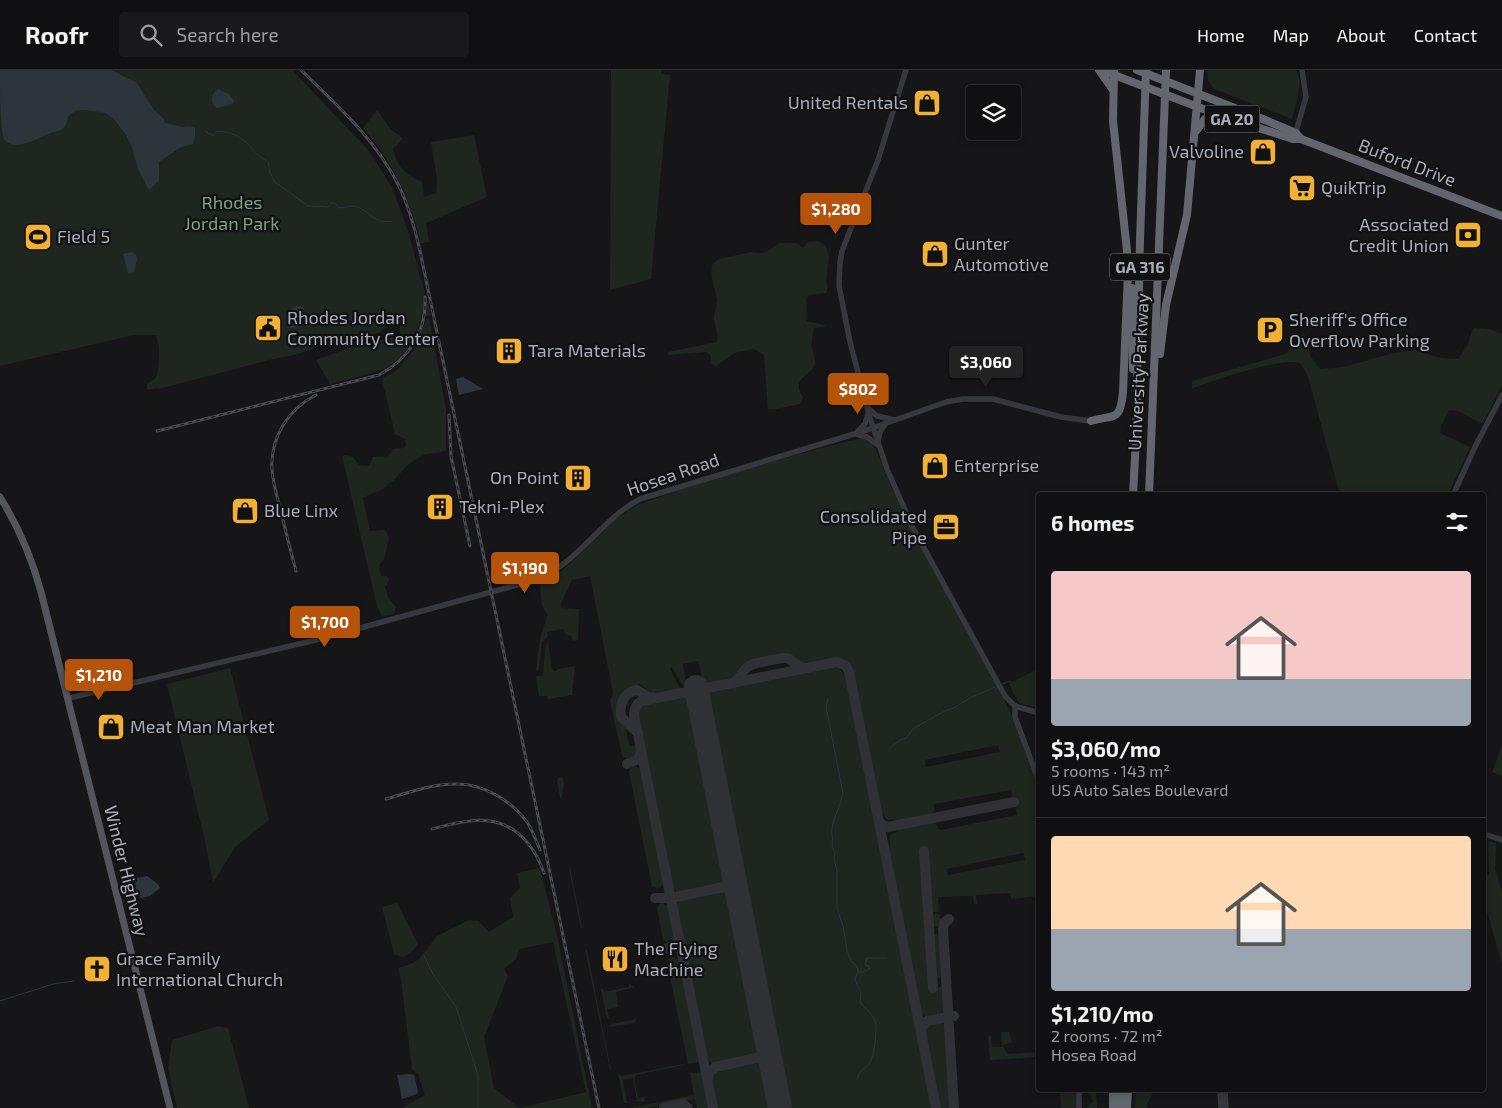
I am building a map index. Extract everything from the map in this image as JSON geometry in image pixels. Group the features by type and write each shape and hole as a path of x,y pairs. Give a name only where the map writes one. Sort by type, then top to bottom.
{"highway":[{"name":"Buford Drive","path":"1100,70 1114,73 1219,115 1296,137"},
{"path":"1100,70 1113,90"},
{"name":"Buford Drive","path":"1137,70 1215,100 1296,137 1502,216"},
{"name":"University Parkway","path":"1133,492 1146,70"},
{"name":"University Parkway","path":"1149,492 1166,70"},
{"path":"1152,417 1164,318 1186,215 1200,70"},
{"path":"1114,73 1113,121 1134,316 1132,440 1134,463"},
{"path":"1200,79 1215,100"},
{"path":"1194,135 1205,119 1219,115"},
{"path":"1091,421 1112,417 1122,405 1128,300 1127,251"},
{"path":"1113,1092 1113,1108"},
{"path":"1120,1092 1120,1108"},
{"path":"1127,1108 1128,1092"}],"main road":[{"name":"Winder Highway","path":"0,497 19,532 34,566 69,698 170,1108"}],"street":[{"path":"1296,137 1306,97 1302,70"},
{"path":"906,72 878,160 846,239 840,263 839,286 850,342 878,444 912,526 996,682 1015,706 1036,712"},
{"path":"1454,492 1502,395"},
{"name":"Hosea Road","path":"69,698 320,639 535,580 556,571 568,562 620,511 640,499 855,434 946,402 963,399 993,399 1061,417 1091,421"},
{"path":"868,409 877,416 895,420"},
{"path":"855,434 865,424 868,409"},
{"path":"878,444 880,432 886,423"},
{"path":"855,434 867,437 878,444"},
{"path":"1015,706 1015,717 1036,773"},
{"path":"1486,835 1502,840"},
{"path":"1079,1092 1079,1108"},
{"path":"1220,1092 1221,1108"},
{"path":"1226,1108 1227,1092"}],"green space":[{"name":"Rhodes Jordan Park","path":"0,70 292,70 369,151 392,187 408,231 431,315 421,318 417,332 410,345 395,362 383,369 330,384 316,360 361,344 394,337 400,333 400,324 387,327 378,333 327,344 295,355 159,389 147,390 147,384 155,379 158,370 159,349 155,335 134,335 0,366"},
{"path":"611,70 661,70 661,74 670,75 651,279 610,290"},
{"path":"1207,70 1296,70 1299,88 1292,119 1214,89 1208,81"},
{"path":"377,110 391,130 403,138 393,149 395,156 403,170 422,182 424,197 436,193 437,180 431,142 474,135 487,197 426,223 429,242 421,243 412,211 392,168 363,128"},
{"path":"818,241 826,246 829,257 826,282 828,287 826,293 809,295 806,300 807,321 827,326 814,328 812,345 815,364 800,381 799,386 803,398 800,404 768,409 764,355 754,349 734,353 716,366 710,363 711,356 707,352 668,355 668,352 717,342 714,317 717,300 712,279 712,265 719,259 751,252 762,253 779,243 796,243 803,248 808,242"},
{"path":"427,318 430,323 446,409 446,450 418,458 406,466 387,486 363,498 370,531 385,530 389,538 384,559 379,566 381,576 387,576 389,579 385,586 388,598 396,607 394,614 382,616 377,606 342,456 353,457 359,465 369,466 373,457 389,456 393,449 406,446 405,439 395,434 382,380 401,366 413,351"},
{"path":"1473,328 1490,329 1502,334 1502,385 1483,424 1458,411 1449,410 1441,426 1440,433 1470,447 1449,492 1339,492 1309,380 1304,368 1299,363 1278,363 1263,366 1192,389 1192,381 1285,354 1294,346 1300,335 1304,334 1311,357 1320,369 1344,367 1390,354 1415,350 1441,358 1458,359 1468,344"},
{"path":"862,438 870,441 876,449 911,529 1006,703 1022,740 1036,779 1036,896 1011,899 1010,893 976,895 977,904 974,904 973,896 938,897 939,912 932,912 927,852 921,850 926,922 932,922 932,914 940,914 941,922 938,926 927,927 931,987 937,988 942,986 945,989 945,1008 938,1015 932,1017 923,1015 919,1005 892,872 889,852 890,835 926,822 935,823 940,830 1017,815 1011,790 934,804 934,811 926,817 904,820 886,819 881,810 874,784 850,666 840,660 805,665 788,654 747,663 736,679 704,685 698,661 683,664 687,688 684,688 672,667 670,669 681,690 655,695 640,684 628,689 619,703 618,721 626,728 629,746 635,746 639,752 634,759 624,758 610,701 613,693 590,576 572,580 560,606 561,608 579,609 578,640 573,641 571,636 565,634 563,629 547,632 548,636 542,642 539,670 536,670 540,639 548,616 542,605 540,585 569,565 617,518 637,505 714,478","holes":["998,745 1000,752 926,767 925,760","1023,853 1025,860 948,875 946,869"]},
{"path":"548,641 552,669 555,671 575,666 572,695 548,699 547,696 539,696 536,676 543,676 545,650"},
{"path":"230,668 269,820 235,847 213,883 205,841 167,684"},
{"path":"837,668 845,676 851,697 933,1108 788,1108 706,699 708,692 715,689 810,670"},
{"path":"1036,670 1036,707 1019,703 1009,683"},
{"path":"684,696 690,700 725,876 724,882 720,885 679,893 672,887 638,711 643,704"},
{"path":"1502,746 1502,776 1492,772"},
{"path":"635,766 642,770 665,882 658,889 652,886 629,772 631,767"},
{"path":"562,776 564,784 561,801 557,781"},
{"path":"1488,841 1496,843 1495,869 1502,892 1502,964 1486,908 1486,876 1489,874"},
{"path":"540,868 557,935 592,1108 520,1108 586,1092 553,942 519,949 516,959 504,969 508,976 484,1037 494,1088 519,1108 402,1108 425,1095 418,1074 412,1070 398,968 419,959 437,936 469,920 478,921 489,932 513,917 510,898 520,888 517,873"},
{"path":"569,868 582,927 581,929"},
{"path":"721,891 729,896 760,1051 758,1055 714,1064 707,1057 677,906 678,902 682,899"},
{"path":"397,903 418,944 411,953 403,957 394,954 382,907"},
{"path":"662,903 670,907 675,933 673,939 667,942 663,940 657,908"},
{"path":"939,933 941,937 944,975 939,979 936,976 933,935"},
{"path":"585,949 587,950 611,1070 610,1069"},
{"path":"673,957 681,962 700,1057 697,1062 688,1064 667,962 669,958"},
{"path":"629,984 635,987 616,992 618,1007 607,1009 609,1018 612,1018 607,1019 601,990 603,989 604,992 629,987"},
{"path":"637,1019 636,1023 609,1027 612,1024"},
{"path":"942,1023 947,1028 952,1108 939,1108 926,1042 925,1029 930,1024"},
{"path":"218,1026 228,1028 249,1108 177,1108 168,1068 172,1040"},
{"path":"1001,1032 1009,1032 1012,1042 1003,1045 1007,1054 1036,1052 1036,1057 990,1060 988,1037 991,1035 992,1047 1002,1047"},
{"path":"760,1062 763,1064 771,1108 717,1108 711,1079 713,1072"},
{"path":"685,1065 636,1075 634,1078 638,1098 644,1097 645,1100 643,1102 634,1101 637,1100 633,1078 623,1080 627,1103 624,1103 618,1073 622,1076"},
{"path":"703,1072 709,1108 697,1108 695,1099 647,1108 630,1108 694,1095 690,1073"},
{"path":"1060,1092 1076,1092 1076,1108 1061,1108"},
{"path":"1088,1092 1096,1092 1097,1108 1086,1108 1093,1102"},
{"path":"1136,1092 1153,1092 1147,1108 1135,1108"}],"shaded area":[{"path":"0,70 111,70 137,83 154,110 164,119 165,123 195,128 193,144 181,147 159,162 159,181 149,190 138,169 132,147 126,135 114,119 106,113 77,110 68,116 65,126 60,131 51,132 20,145 8,143 4,139 2,125"},
{"path":"218,89 229,94 234,101 233,104 217,108 214,106 212,97"},
{"path":"132,252 136,255 137,259 134,272 128,274 123,254"},
{"path":"299,306 304,308 303,311 299,310 301,316 310,315 309,319 301,320 303,324 301,327 291,328 289,325 296,324 288,323 288,319 295,320 291,318 293,313 291,308"},
{"path":"463,377 483,389 459,395 456,379"},
{"path":"147,876 158,884 160,888 150,896 141,898 136,888 136,878"},
{"path":"397,1075 414,1075 418,1091 417,1094 402,1099"}],"waterway":[{"path":"205,131 213,136 217,131 230,133 241,138 268,162 270,173 275,182 308,206 328,207 331,203 340,208 352,206 362,209 385,222 392,221"},
{"path":"1002,684 1010,681"},
{"path":"891,747 906,738 914,728 995,687"},
{"path":"828,699 826,707 843,793 832,831 832,846 835,852 834,858 837,871 837,908 843,926 847,950 851,961 858,970 855,980 861,993 860,1002 872,1016 876,1025 871,1061 860,1072 857,1079"},
{"path":"424,956 433,974 456,1007 478,1075 478,1108"},
{"path":"869,969 869,966 865,965 867,958 887,958"},
{"path":"858,972 871,968"},
{"path":"0,1001 53,984 74,981"}],"taxiway":[{"path":"733,683 749,666 756,663 788,658 802,668 805,668"},
{"path":"713,1108 634,715 635,709 642,701 837,662 846,666 849,672 936,1108"},
{"path":"638,733 621,717 623,700 629,693 637,690 649,697 656,698"},
{"path":"627,764 639,759 641,751"},
{"path":"879,821 882,825 888,827 1014,802"},
{"path":"924,851 933,988"},
{"path":"655,898 671,898 724,887 732,881 733,872"},
{"path":"724,887 733,890 738,898"},
{"path":"949,919 944,923 943,929 954,1108"},
{"path":"665,949 677,944 679,937"},
{"path":"920,1029 927,1021 954,1016"},
{"path":"708,1080 709,1073 715,1067 761,1057 766,1050 767,1043"},
{"path":"758,1058 766,1060 772,1068"},
{"path":"664,1108 683,1104 688,1108"}],"runway":[{"path":"696,687 780,1108"}],"railway":[{"path":"301,70 355,124 390,169 406,202 414,226 599,1108"},
{"path":"157,431 379,375 399,361 414,343 423,321 425,297"},
{"path":"296,571 275,487 272,458 278,436 289,416 316,395"},
{"path":"449,415 451,456 470,546"},
{"path":"386,799 421,789 449,784 468,785 487,790 521,814 531,829 540,850"},
{"path":"432,829 460,822 484,820 507,826 517,832 533,850 544,873"}],"place":[{"name":"United Rentals","path":"927,103"},
{"name":"Valvoline","path":"1263,152"},
{"name":"QuikTrip","path":"1302,188"},
{"name":"Associated Credit Union","path":"1468,235"},
{"name":"Field 5","path":"38,237"},
{"name":"Gunter Automotive","path":"935,254"},
{"name":"Rhodes Jordan Community Center","path":"268,328"},
{"name":"Sheriff's Office Overflow Parking","path":"1270,330"},
{"name":"Tara Materials","path":"509,351"},
{"name":"Enterprise","path":"935,466"},
{"name":"On Point","path":"578,478"},
{"name":"Tekni-Plex","path":"440,507"},
{"name":"Blue Linx","path":"245,511"},
{"name":"Consolidated Pipe","path":"946,527"},
{"name":"Meat Man Market","path":"111,727"},
{"name":"The Flying Machine","path":"615,959"},
{"name":"Grace Family International Church","path":"97,969"}]}
